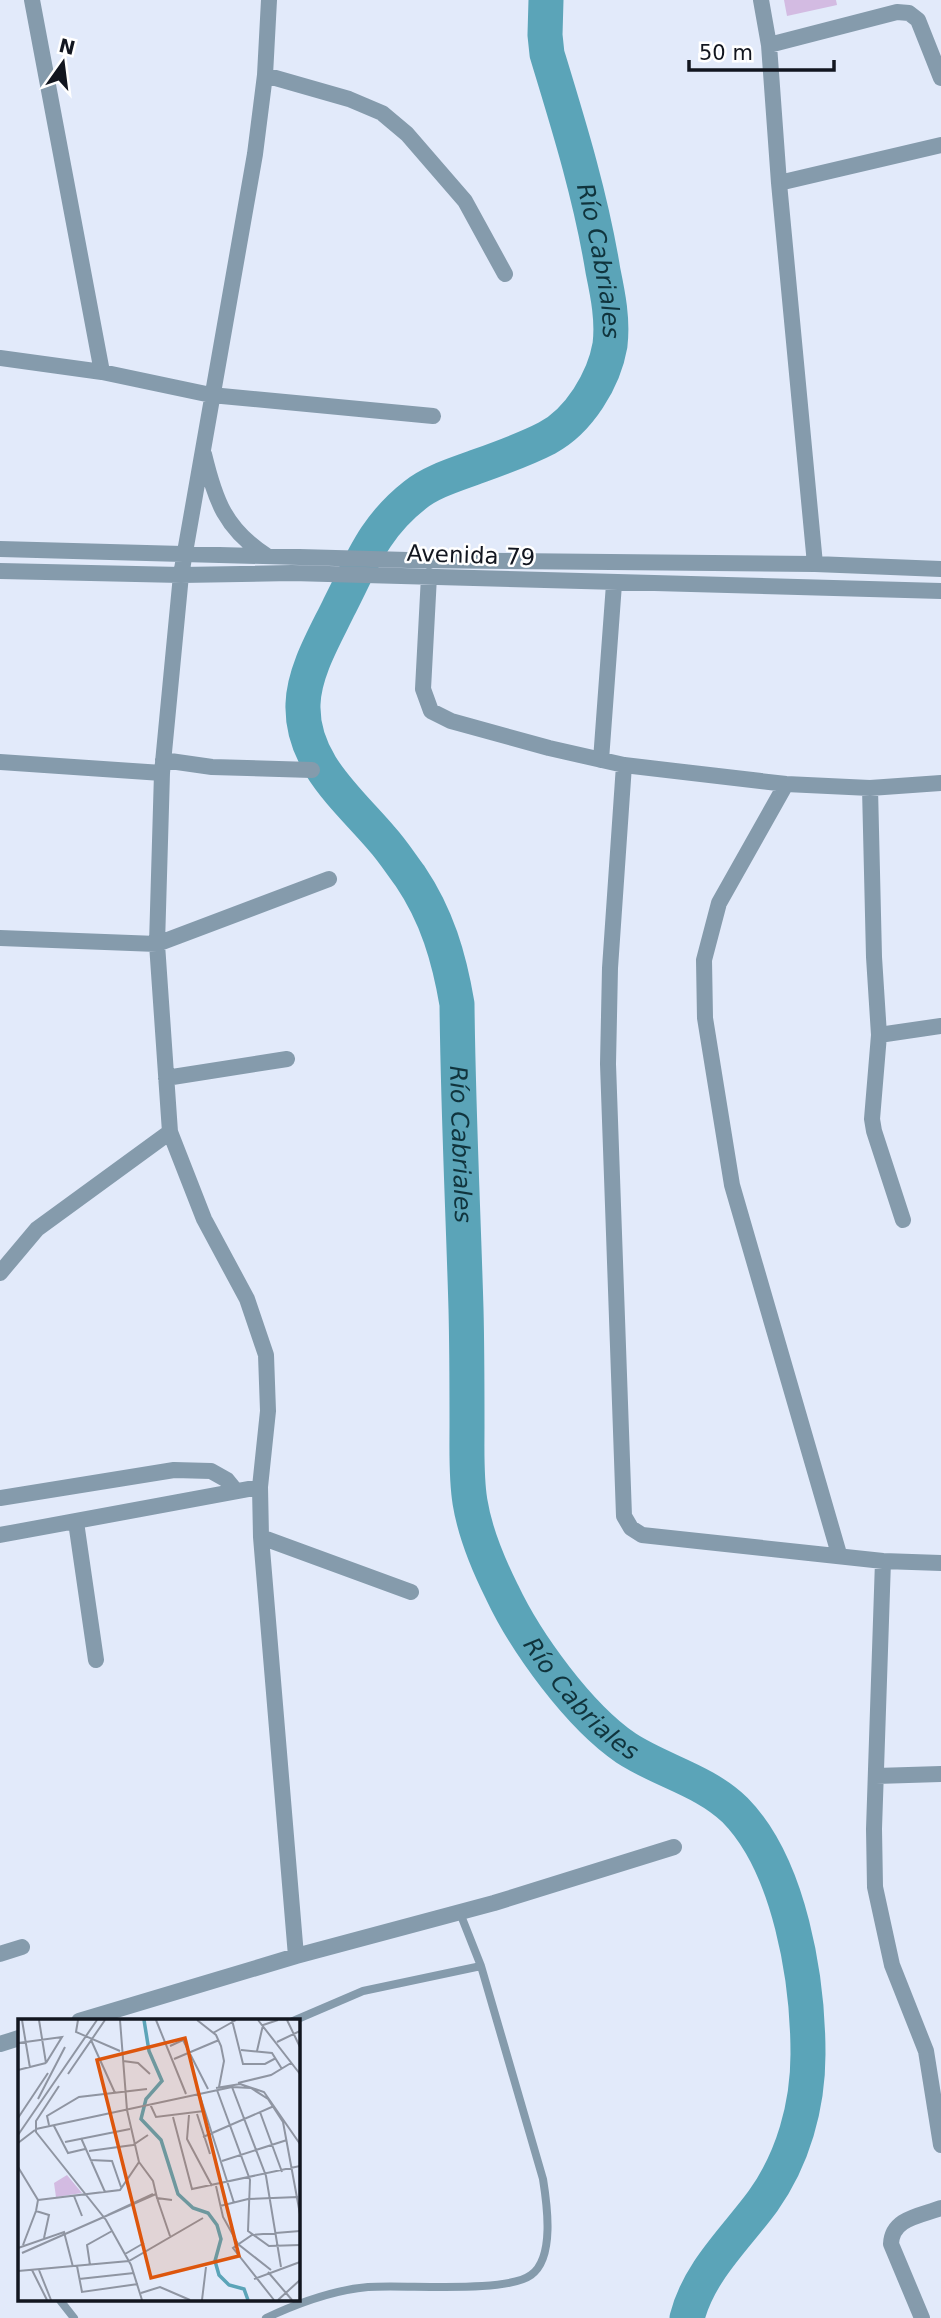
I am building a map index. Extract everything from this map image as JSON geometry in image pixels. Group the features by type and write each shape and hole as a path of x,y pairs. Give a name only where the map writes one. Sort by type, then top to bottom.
{"street":[{"path":"32,0 102,372"},
{"path":"269,0 265,75 244,215 181,575 163,766 157,944 170,1132 204,1219 247,1299 266,1355 268,1411 260,1487 261,1537 296,1956"},
{"path":"761,0 769,45 779,183 815,564"},
{"path":"769,45 897,12 909,13 918,20 941,78"},
{"path":"265,75 349,99 382,113 407,134 465,201 505,274"},
{"path":"779,183 941,145"},
{"path":"0,358 102,372 211,395 433,416"},
{"path":"202,447 213,490 232,527 249,544 269,557"},
{"name":"Avenida 79","path":"0,550 269,557 292,565"},
{"path":"405,568 815,564 941,569"},
{"name":"Avenida 79","path":"0,571 181,575 292,565 405,568 429,576 941,591"},
{"path":"429,576 423,689 431,710 451,722 624,765 786,784 870,788 941,783"},
{"path":"601,760 614,583"},
{"path":"0,762 312,769"},
{"path":"624,765 610,968 608,1063 624,1516 631,1528 642,1535 839,1554 883,1561 941,1563"},
{"path":"786,784 719,903 704,960 705,1018 732,1185 839,1554"},
{"path":"870,788 874,957 879,1035 872,1119 903,1220"},
{"path":"0,938 157,944 329,878"},
{"path":"879,1035 941,1027"},
{"path":"166,1078 287,1059"},
{"path":"0,1273 37,1229 170,1132"},
{"path":"0,1498 174,1470 211,1471 227,1480 236,1492"},
{"path":"0,1535 260,1487"},
{"path":"76,1522 96,1660"},
{"path":"261,1537 411,1592"},
{"path":"883,1561 875,1887 892,1965 926,2050 941,2145"},
{"path":"876,1776 941,1774"},
{"path":"86,2019 296,1956 460,1913 674,1847"},
{"path":"0,1954 22,1948"},
{"path":"0,2044 18,2038"},
{"path":"922,2318 891,2244 892,2233 897,2225 941,2207"}],"lane":[{"path":"267,2318 299,2302 365,2287 463,2287 517,2282 533,2274 544,2260 548,2214 543,2179 481,1966 460,1913"},
{"path":"298,2019 363,1992 481,1966"},
{"path":"60,2300 74,2318"}],"shaded area":[{"path":"784,0 836,0 837,5 787,16"}],"waterway":[{"name":"Río Cabriales","path":"546,0 547,54 586,189 608,298 611,336 607,358 588,398 559,431 501,458 428,486 389,520 362,560 311,666 304,692 304,725 318,762 393,852 428,906 441,937 454,987 457,1004 466,1309 467,1474 472,1514 487,1559 512,1612 539,1655 590,1717 626,1748 696,1783 735,1810 754,1833 770,1861 792,1925 804,1992 808,2054 805,2093 797,2131 774,2185 709,2270 687,2318"}]}
